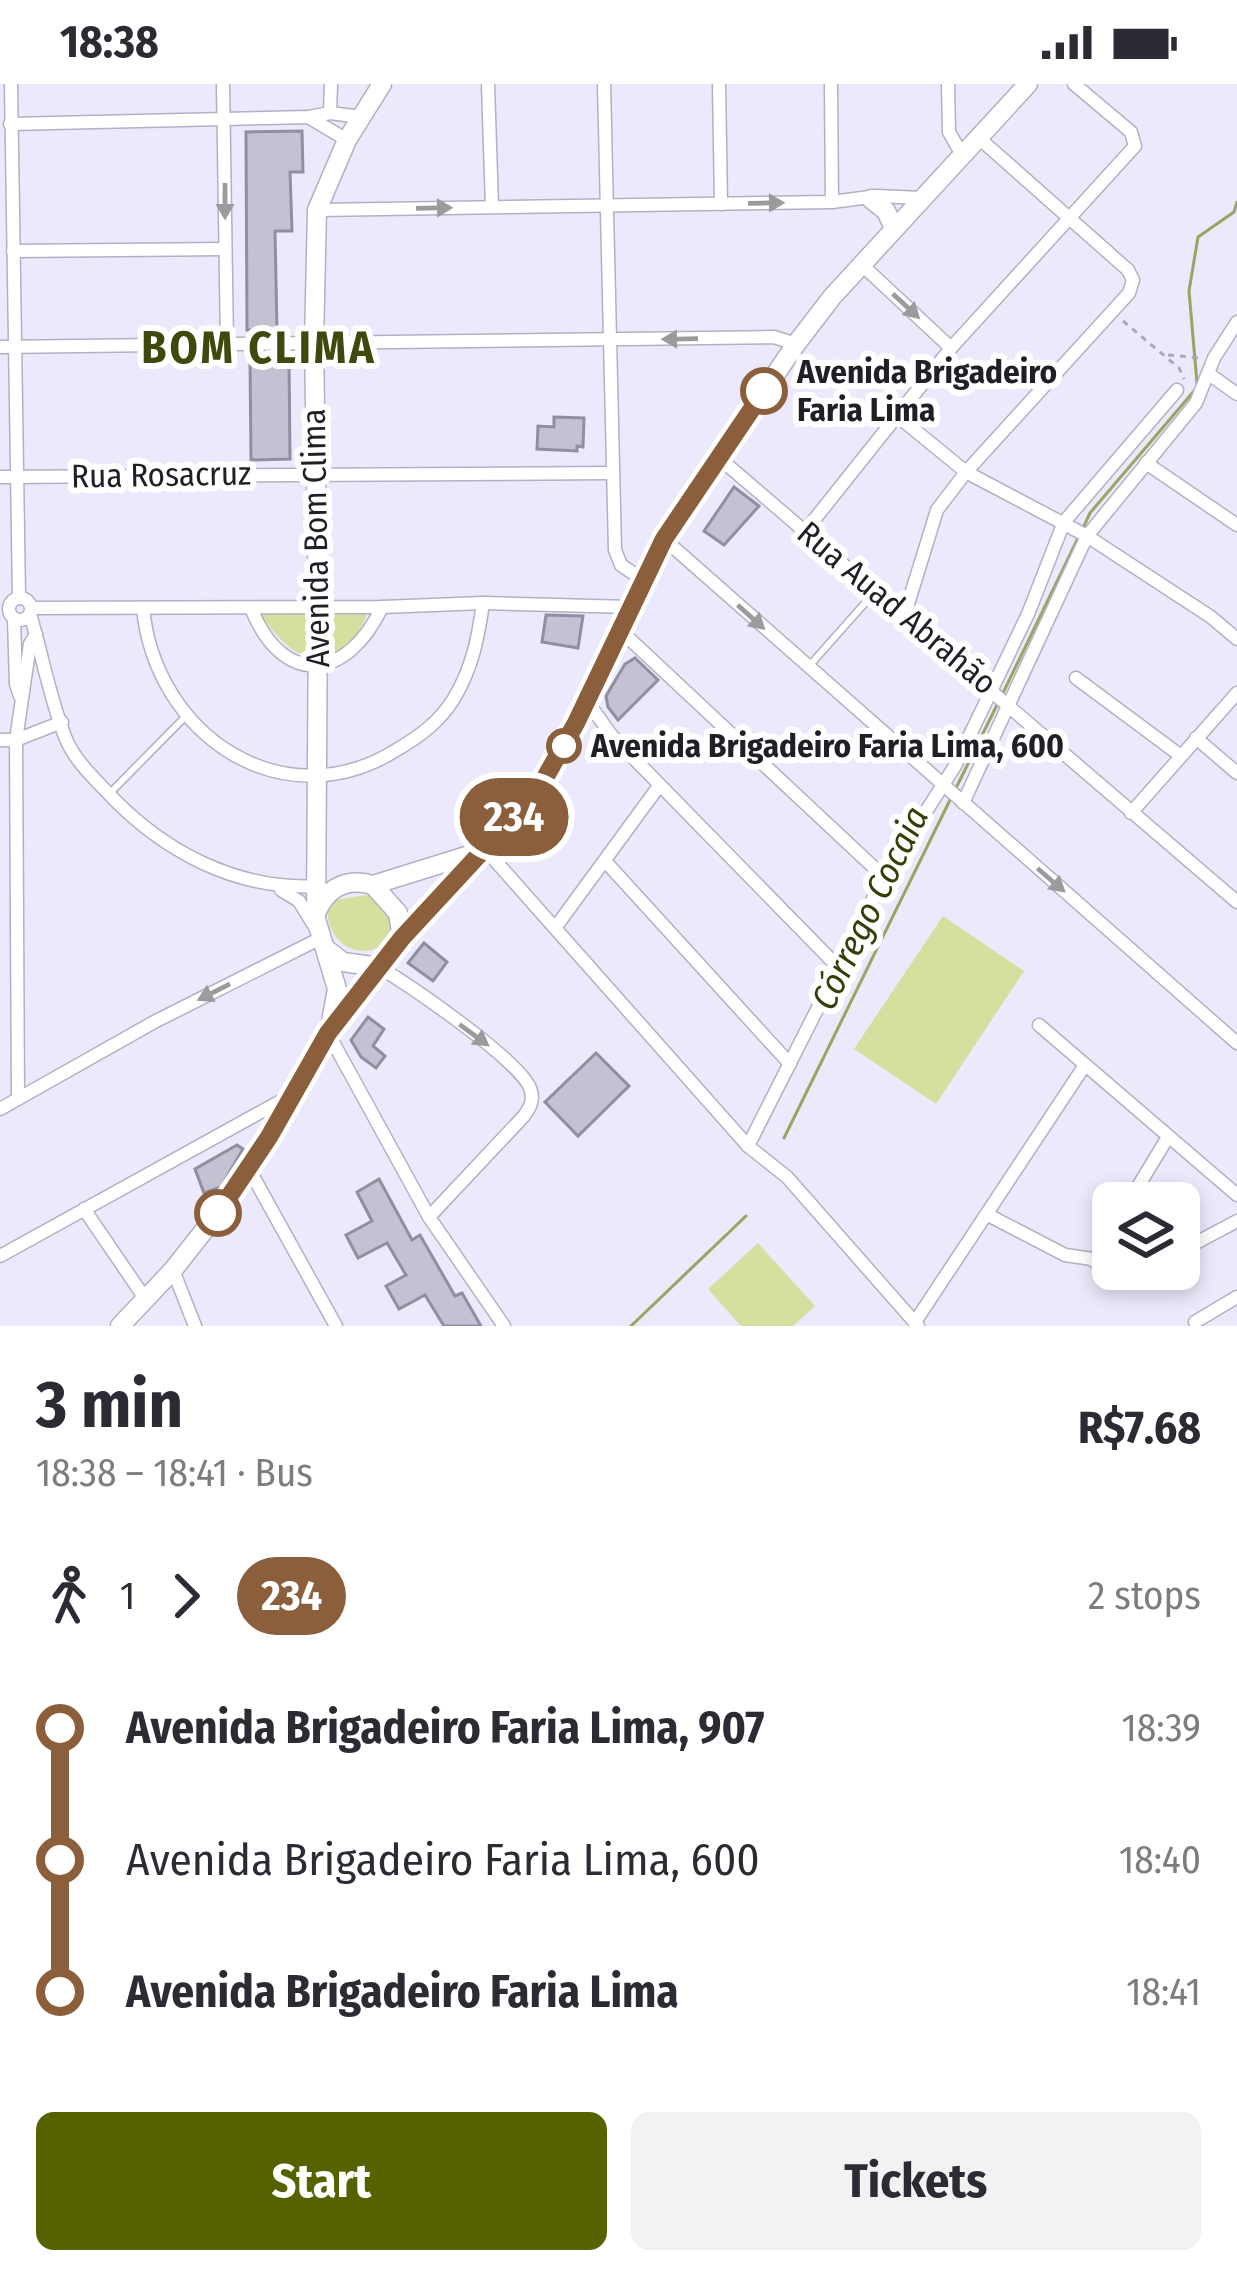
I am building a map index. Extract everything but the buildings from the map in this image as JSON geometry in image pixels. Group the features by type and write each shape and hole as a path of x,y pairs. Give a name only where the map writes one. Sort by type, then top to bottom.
{"main road":[{"name":"Avenida Bom Clima","path":"328,1033 337,989 319,931 317,864 317,210 347,140 382,84"},
{"path":"120,1326 173,1270 249,1169 328,1033 379,967 537,792 576,723 664,539 796,344 894,228 1028,84"},
{"path":"871,199 890,215 894,228"},
{"path":"379,967 343,962 319,931 326,895 339,886 358,881 374,885 483,850"},
{"path":"317,864 339,886"},
{"path":"374,885 398,913 402,938"}],"street":[{"path":"10,84 13,251 7,347 16,477 9,609 20,698"},
{"path":"223,84 226,344"},
{"path":"331,84 331,113"},
{"path":"488,84 492,207"},
{"path":"604,84 616,558 643,580"},
{"path":"719,84 722,204"},
{"path":"831,84 832,202"},
{"path":"948,84 949,131 962,155"},
{"path":"806,530 895,414 1135,146 1131,132 1075,84"},
{"path":"10,124 331,113 362,117"},
{"path":"309,117 347,140"},
{"path":"904,617 933,518 966,472 1129,293 1133,280 1128,270 980,139"},
{"path":"317,210 921,198"},
{"path":"13,251 225,249"},
{"path":"861,265 951,349"},
{"path":"753,1150 837,966 884,878 1001,696 1084,534 1196,403 1214,358 1237,322"},
{"path":"7,347 774,337 796,344"},
{"path":"1210,374 1237,394"},
{"path":"961,801 1066,523 1178,390"},
{"path":"895,414 966,472 1084,534 1237,639"},
{"name":"Rua Auad Abrahão","path":"718,457 1237,902"},
{"path":"1146,464 1237,525"},
{"name":"Rua Rosacruz","path":"0,477 611,473"},
{"path":"664,539 1237,1043"},
{"path":"9,609 26,600 76,756 133,820 183,854 227,874 275,886 339,886"},
{"path":"30,611 483,603 630,607"},
{"path":"143,608 159,671 202,732 244,762 318,776 381,760 429,729 451,704 468,672 483,603"},
{"path":"251,608 269,643 295,662 318,665 340,659 362,644 382,607"},
{"path":"620,630 884,878"},
{"path":"7,1104 17,973 16,740 30,644 36,634"},
{"path":"609,653 643,652"},
{"path":"1076,678 1181,756"},
{"path":"1131,813 1237,693"},
{"path":"586,701 659,786 837,966"},
{"path":"0,740 16,740 62,722"},
{"path":"576,723 612,736"},
{"path":"1196,738 1237,773"},
{"path":"555,928 659,786"},
{"path":"483,850 916,1324 1085,1066"},
{"path":"0,859 17,858"},
{"path":"605,861 790,1064"},
{"path":"7,1104 319,931 298,901 275,886"},
{"path":"379,967 507,1059 531,1091 532,1100 523,1117 429,1217"},
{"path":"0,973 17,973"},
{"path":"1039,1025 1237,1195"},
{"path":"328,1033 429,1217 504,1326"},
{"path":"0,1256 295,1093"},
{"path":"241,1123 269,1137"},
{"path":"1141,1182 1168,1137"},
{"path":"249,1169 336,1326"},
{"path":"84,1210 146,1300"},
{"path":"988,1215 1049,1248 1092,1260"},
{"path":"1200,1241 1237,1221"},
{"path":"173,1270 195,1326"},
{"path":"1195,1322 1237,1297"}],"lane":[{"path":"807,668 875,591"},
{"path":"109,794 187,716"}],"path":[{"path":"1113,312 1183,372 1178,390"},
{"path":"1165,354 1209,358"}],"green space":[{"path":"259,612 367,613 348,644 316,657 287,645"},
{"path":"380,896 391,916 391,932 372,950 358,950 344,945 333,932 327,911 336,900"},
{"path":"943,916 1024,971 936,1104 854,1049"},
{"path":"758,1243 815,1306 793,1326 741,1326 708,1289"}],"waterway":[{"name":"Córrego Cocaia","path":"1197,383 1189,291 1198,237 1234,212 1237,202"},
{"name":"Córrego Cocaia","path":"1083,528 1090,513 1194,391"},
{"name":"Córrego Cocaia","path":"1002,695 1079,536"},
{"name":"Córrego Cocaia","path":"957,786 998,703"},
{"name":"Córrego Cocaia","path":"784,1138 950,800"},
{"name":"Córrego Cocaia","path":"631,1326 746,1216"}],"bus line":[{"name":"234","path":"218,1213 269,1137 328,1033 402,938 537,792 565,745 664,539 764,391"}],"place":[{"name":"Avenida Brigadeiro Faria Lima","path":"764,391"},
{"name":"Avenida Brigadeiro Faria Lima, 600","path":"564,746"}],"district":[{"name":"BOM CLIMA","path":"259,348"}]}
